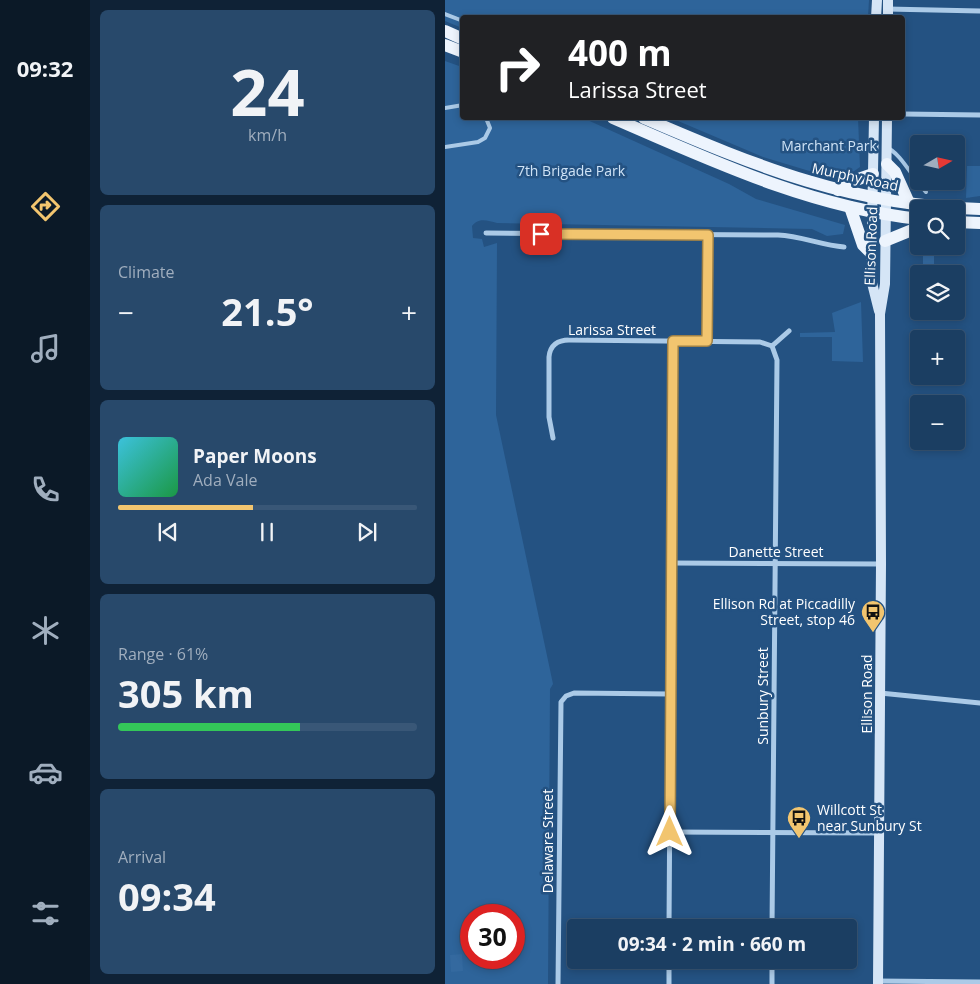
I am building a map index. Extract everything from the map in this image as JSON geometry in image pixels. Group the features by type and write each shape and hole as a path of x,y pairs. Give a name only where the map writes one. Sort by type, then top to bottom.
{"main road":[{"path":"445,31 460,37"},
{"path":"445,45 460,51"},
{"name":"Murphy Road","path":"618,120 762,181 849,207 910,218"},
{"name":"Murphy Road","path":"649,120 765,169 838,190 909,204 980,209"},
{"path":"887,164 895,172 909,204"},
{"path":"838,190 847,183 873,174"},
{"path":"849,207 863,245 871,253"},
{"path":"965,222 980,223"},
{"path":"885,241 910,231"}],"street":[{"path":"876,9 980,10"},
{"path":"905,114 980,114"},
{"name":"Ellison Road","path":"874,120 871,279 880,314"},
{"name":"Ellison Road","path":"878,982 881,564 880,314 885,284 887,120"},
{"path":"486,233 791,236 844,247"},
{"path":"707,341 708,235"},
{"path":"772,346 789,331"},
{"name":"Larissa Street","path":"553,438 549,417 549,356 554,344 569,340 707,341 760,342 772,346"},
{"path":"669,919 673,341"},
{"name":"Sunbury Street","path":"772,346 777,360 773,919"},
{"name":"Danette Street","path":"671,563 881,564"},
{"name":"Delaware Street","path":"558,984 560,709 563,698 574,693 670,694"},
{"path":"880,693 980,703"},
{"path":"670,832 879,833"},
{"path":"669,969 669,984"},
{"path":"772,969 772,984"},
{"path":"878,982 980,982"}],"lane":[{"path":"445,14 460,20"},
{"path":"445,108 460,106"},
{"path":"445,146 478,142 485,138 490,128 487,120"},
{"path":"887,148 897,152 912,177 926,192"}],"green space":[{"path":"445,0 869,0 868,15 460,15 460,27 445,21"},
{"name":"7th Brigade Park","path":"445,61 460,66 460,120 587,120 729,184 756,199 845,225 843,234 827,236 812,229 497,223 484,220 478,221 472,226 473,238 482,239 484,247 497,243 496,415 553,684 550,689 548,984 445,984"},
{"name":"Marchant Park","path":"676,120 858,120 860,167 850,174 835,176 816,173 763,157"},
{"path":"967,166 980,166 980,196 966,198"},
{"path":"861,302 863,362 832,361 832,337 800,337 800,333 835,332 832,313"}],"building":[{"path":"923,255 934,255 934,264 954,264 954,265 923,265"},
{"path":"460,954 460,969 463,969 463,971 451,972 450,955"}],"place":[{"name":"Ellison Rd at Piccadilly Street, stop 46","path":"873,633"},
{"name":"Willcott St near Sunbury St","path":"799,839"}],"route":[{"path":"541,234 708,235 707,341 673,341 670,832"}]}
